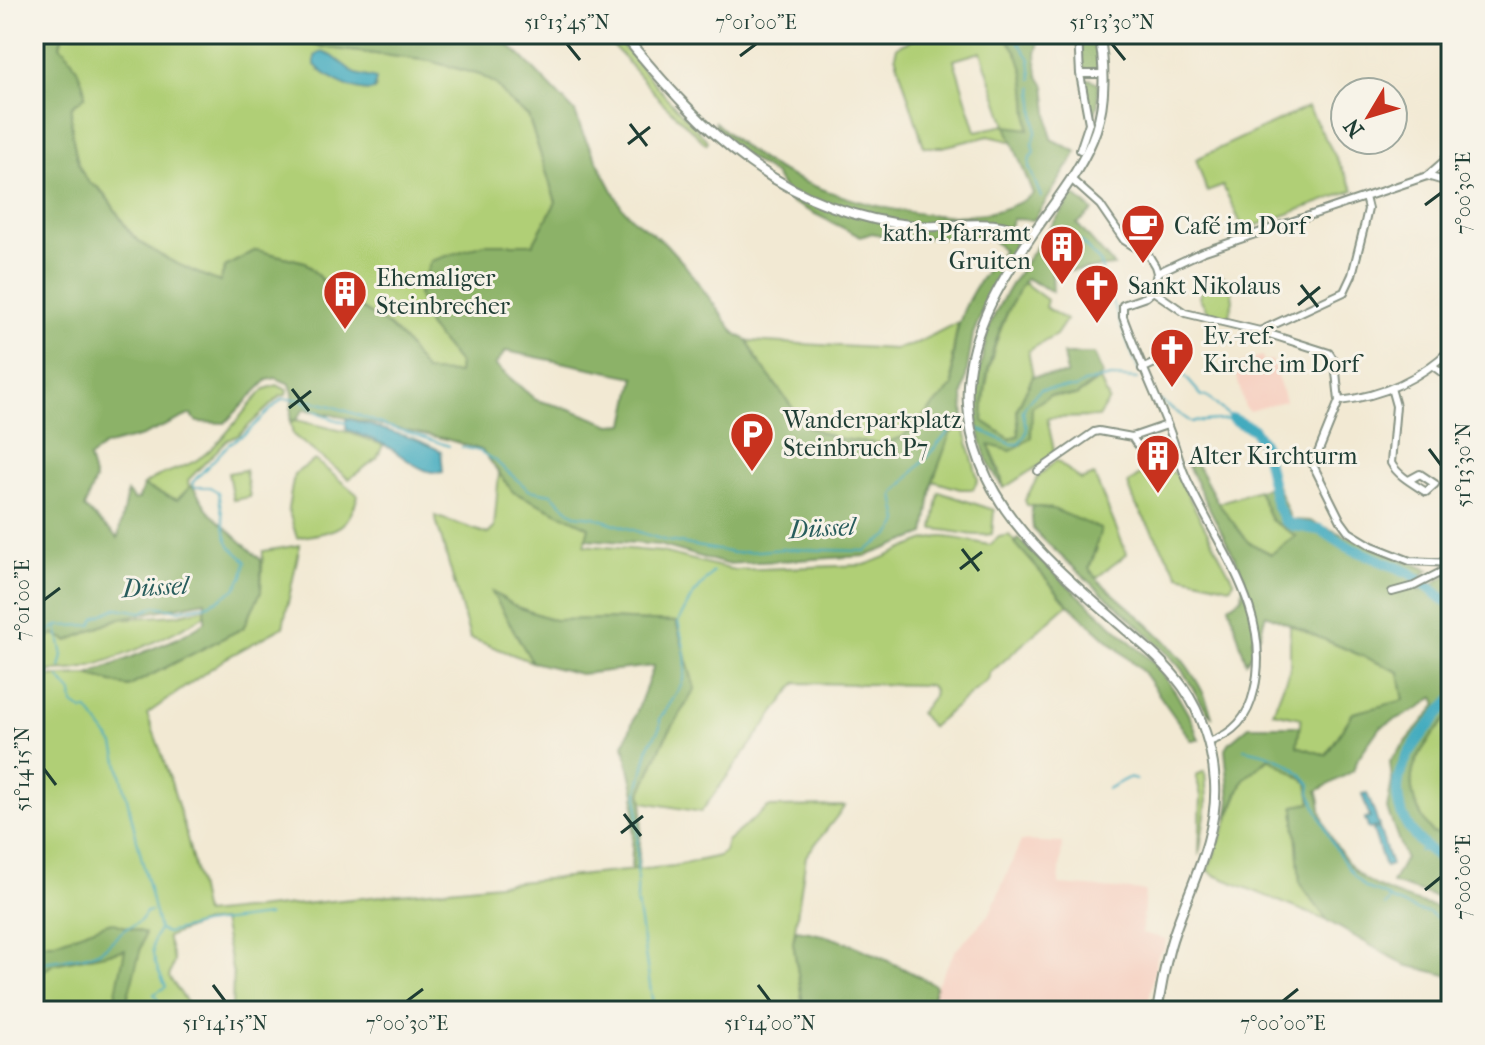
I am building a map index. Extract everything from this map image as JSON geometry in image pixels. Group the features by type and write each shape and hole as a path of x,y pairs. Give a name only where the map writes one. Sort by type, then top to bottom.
{"main road":[{"path":"623,34 681,101 719,139 782,184 858,215 920,226 1003,225 1019,230 1030,238"},
{"path":"1099,34 1103,74 1097,128 1087,153 1071,179 994,295 978,335 968,385 969,421 974,445 990,486 1018,527 1048,560 1172,674 1193,704 1209,742 1215,785 1213,820 1205,854 1173,938 1157,1011"}],"street":[{"path":"1078,34 1080,74 1089,123 1080,150"},
{"path":"1080,74 1103,74"},
{"path":"1157,273 1202,252 1427,176 1443,162 1451,149"},
{"path":"1427,176 1451,183"},
{"path":"1071,179 1100,205 1124,240 1149,256 1157,273 1153,291 1146,297 1123,305 1121,309 1181,464 1239,581 1257,633 1258,668 1251,705 1229,733 1209,742"},
{"path":"1260,331 1344,292 1352,275 1368,209 1365,197"},
{"path":"1153,291 1185,313 1260,331 1329,353 1335,362 1339,401 1313,465 1341,521 1349,532 1372,546 1410,561 1451,565"},
{"path":"1339,401 1366,397 1419,376 1451,349"},
{"path":"1142,369 1161,360"},
{"path":"1433,366 1451,379"},
{"path":"1391,388 1396,406 1391,463 1409,480"},
{"path":"1038,471 1094,432 1132,437 1167,425"},
{"path":"1132,437 1138,446 1151,454 1171,464 1181,464"},
{"path":"1392,592 1428,580 1451,565"}],"shaded area":[{"path":"1262,356 1264,362 1272,360 1285,401 1249,411 1245,408 1234,366"},
{"path":"1021,841 1062,843 1059,885 1145,891 1142,933 1166,939 1164,951 1161,950 1157,957 1147,1011 929,1011 936,986 955,951 990,913"}],"green space":[{"path":"34,34 60,34 62,37 60,46 77,69 85,96 72,106 71,114 72,135 80,167 84,176 104,194 140,242 173,262 220,282 225,267 256,250 305,262 329,288 389,326 426,372 458,373 459,363 428,326 418,294 431,261 484,244 533,244 556,202 528,116 510,102 496,84 480,75 430,61 328,48 275,34 496,34 575,112 583,134 621,206 665,243 684,264 735,333 748,341 756,358 806,426 835,438 882,444 903,437 953,386 957,329 970,297 1003,250 989,237 893,238 872,233 861,237 791,202 775,175 714,130 715,122 762,160 836,194 906,212 942,215 976,214 1007,208 1033,194 1006,126 1029,129 1022,65 1011,43 1002,34 1036,34 1039,41 1036,54 1038,75 1045,86 1051,139 1077,152 1034,220 1013,219 1005,236 1014,241 1014,251 990,292 973,334 963,395 964,427 951,432 933,481 925,534 866,556 726,564 659,545 586,539 589,527 513,492 482,450 446,439 304,409 296,420 290,421 293,393 290,384 276,378 267,380 225,423 197,422 191,414 142,436 104,446 89,458 95,480 84,508 118,538 127,492 134,500 139,499 143,486 177,500 192,485 210,513 261,560 261,592 243,628 128,687 88,675 178,638 205,622 205,601 118,619 68,641 54,634 34,646","holes":["506,351 635,377 625,424 611,425 536,400 495,365"]},
{"path":"60,34 275,34 328,48 430,61 480,75 496,84 510,102 528,116 556,202 533,244 484,244 428,326 459,363 458,373 426,373 404,341 389,326 329,288 305,262 256,250 225,267 220,282 150,249 128,230 105,194 89,182 80,167 72,135 71,114 72,106 81,100 76,68 60,46","holes":["332,56 376,87 374,90 353,88 319,70"]},
{"path":"603,34 612,34 708,141 706,144 662,102"},
{"path":"923,34 1002,34 1018,54 1022,66 1029,130 1007,127 1014,142 989,136 942,147 924,147 895,55 897,47","holes":["981,52 1006,125 976,131 954,60"]},
{"path":"1081,34 1094,34 1099,67 1094,72 1087,71 1081,65"},
{"path":"1091,79 1098,83 1095,113 1090,113 1084,81"},
{"path":"1308,107 1329,145 1329,156 1335,156 1354,190 1244,230 1223,186 1207,192 1196,159"},
{"path":"1074,195 1093,211 1077,224 1114,266 1052,273 1053,292 1026,278 1007,311 994,347 986,384 983,421 1010,439 1019,435 1017,409 1033,376 1067,375 1063,354 1094,354 1103,375 1076,396 1050,395 1032,407 1031,438 1011,451 989,445 1004,488 986,458 978,426 977,393 986,338 1011,285"},
{"path":"1222,276 1230,282 1233,300 1228,319 1210,315 1199,297 1205,284"},
{"path":"1023,282 1047,300 1045,307 1066,320 1056,335 1028,351 1033,376 1017,409 1019,435 1010,439 983,421 984,402 994,349 1006,315"},
{"path":"958,322 952,357 953,386 903,437 882,444 835,438 806,426 756,358 748,341 894,349 913,345"},
{"path":"1100,380 1109,400 1098,417 1047,418 1055,455 1004,488 988,444 1011,451 1032,407 1050,395 1076,396"},
{"path":"277,385 287,390 286,395 280,396 239,435 227,440 188,480 189,488 177,500 143,486 200,458 265,389"},
{"path":"290,421 347,432 383,445 377,458 349,479 293,435"},
{"path":"964,427 978,480 973,489 960,489 933,481 951,431"},
{"path":"315,460 358,495 349,517 337,528 297,538 288,509 294,474"},
{"path":"1056,460 1081,480 1094,475 1127,554 1096,578 1089,568 1097,549 1053,509 1027,505 1025,500 1038,477"},
{"path":"1156,462 1177,475 1234,582 1230,587 1179,575 1136,505 1128,484"},
{"path":"1196,463 1218,503 1248,542 1271,554 1296,536 1271,520 1258,490 1277,485 1291,520 1310,521 1429,570 1410,584 1420,591 1451,573 1448,594 1451,597 1451,713 1419,756 1413,769 1412,783 1420,814 1432,833 1443,835 1451,827 1451,902 1392,883 1405,858 1387,809 1392,781 1390,761 1437,705 1434,697 1420,708 1380,727 1358,758 1353,771 1317,791 1328,831 1357,873 1394,894 1451,910 1451,976 1405,965 1328,921 1300,884 1294,806 1311,803 1308,782 1269,758 1244,779 1227,819 1230,800 1225,750 1249,726 1300,726 1297,746 1326,755 1353,713 1404,700 1399,672 1266,614 1260,635 1252,638 1253,652 1246,662 1229,606 1242,597 1244,576 1188,466"},
{"path":"245,470 250,497 233,500 228,473"},
{"path":"499,473 513,492 590,527 584,545 662,552 733,570 864,565 936,538 955,538 990,545 999,537 1009,535 1068,604 990,673 988,680 931,727 920,713 933,696 934,690 929,685 796,683 701,812 643,802 641,793 664,740 695,689 676,622 554,620 516,607 493,592 532,662 470,638 435,516 488,534 494,528"},
{"path":"1258,490 1271,520 1296,536 1272,554 1248,542 1218,503"},
{"path":"939,492 994,510 992,534 933,529"},
{"path":"1031,506 1053,509 1101,529 1089,569 1180,657 1204,694 1212,716 1178,665 1033,529"},
{"path":"1018,538 1156,665 1176,693 1199,740 1191,740 1143,672 1068,604 1015,543"},
{"path":"300,545 283,627 226,658 147,714 180,812 204,914 674,866 719,856 724,852 727,841 768,807 845,806 806,856 793,942 804,1011 232,1011 233,974 222,921 202,923 167,937 174,961 169,977 193,1011 34,1011 34,677 88,675 128,687 243,628 261,592 263,551"},
{"path":"491,591 517,607 554,620 676,622 695,689 664,740 641,793 638,868 631,870 635,794 624,745 654,666 580,674 532,662"},
{"path":"206,608 207,614 116,658 78,669 34,674 34,646 54,633 68,641 118,619 176,615"},
{"path":"1290,625 1399,672 1404,701 1353,713 1326,755 1296,747 1301,718 1273,712 1290,668"},
{"path":"1451,713 1451,827 1443,835 1432,833 1420,814 1412,783 1413,769 1419,756"},
{"path":"1270,758 1308,783 1311,803 1294,806 1300,884 1328,921 1208,870 1244,779"},
{"path":"1205,771 1207,800 1199,856 1201,796 1196,775"},
{"path":"111,922 145,933 124,1011 112,1011 125,950 54,964 34,977 34,943 52,943"},
{"path":"796,930 848,943 930,982 936,986 929,1011 804,1011 793,942"}],"water":[{"path":"322,52 356,74 376,79 374,90 359,90 327,75 315,65 315,56"},
{"path":"346,418 418,440 441,451 443,472 427,471 381,443 346,429"},
{"path":"1367,793 1379,826 1369,829 1365,819 1370,818 1362,794"},
{"path":"1379,828 1391,865 1385,867 1373,830"}],"waterway":[{"path":"1013,34 1030,59 1032,79"},
{"path":"1033,87 1036,133 1029,167 1041,197"},
{"path":"1064,236 1080,241 1100,262 1105,284 1139,371"},
{"path":"1164,364 1181,372 1202,396 1233,419"},
{"name":"Düssel","path":"974,427 1011,444 1019,444 1027,430 1024,408 1041,389 1076,388 1111,377 1138,379"},
{"name":"Düssel","path":"34,640 57,626 92,625 95,618 117,608 142,612 156,606 178,610 206,605 235,589 243,576 246,561 231,547 226,537 218,492 210,487 195,487 192,483 229,444 245,434 282,399 334,407 449,446"},
{"path":"300,399 310,408 346,423"},
{"name":"Düssel","path":"1161,401 1191,422 1232,419"},
{"name":"Düssel","path":"1233,419 1253,429 1263,444 1276,503 1284,520 1292,525 1321,530 1350,548 1410,573 1451,605"},
{"name":"Düssel","path":"462,447 479,451 494,460 529,490 551,494 575,515 594,517 663,540 734,553 784,549 865,551 890,535 897,526 899,521 894,495 897,491 954,426 968,425"},
{"path":"654,1011 637,903 638,791 649,746 685,674 685,653 678,622 691,598 713,572"},
{"path":"57,627 63,656 60,668"},
{"path":"59,678 72,693 73,704 83,711 87,709 114,745 159,930 153,951 166,987 154,994 160,1011"},
{"name":"Düssel","path":"1451,700 1413,746 1399,780 1398,798 1403,816 1415,836 1451,871"},
{"path":"1244,749 1282,760 1304,777 1311,785 1310,793 1332,842 1346,864 1366,888 1390,899"},
{"path":"1107,789 1128,778 1136,780"},
{"name":"Düssel","path":"1419,851 1430,849"},
{"path":"1385,906 1390,899 1429,913 1451,927"},
{"path":"34,964 98,952 151,911"},
{"path":"159,930 167,933 202,924 268,916"}],"place":[{"name":"Café im Dorf","path":"1143,265"},
{"name":"kath. Pfarramt Gruiten","path":"1062,286"},
{"name":"Sankt Nikolaus","path":"1097,325"},
{"name":"Ehemaliger Steinbrecher","path":"345,331"},
{"name":"Ev.-ref. Kirche im Dorf","path":"1172,389"},
{"name":"Wanderparkplatz Steinbruch P7","path":"752,473"},
{"name":"Alter Kirchturm","path":"1158,495"}]}
